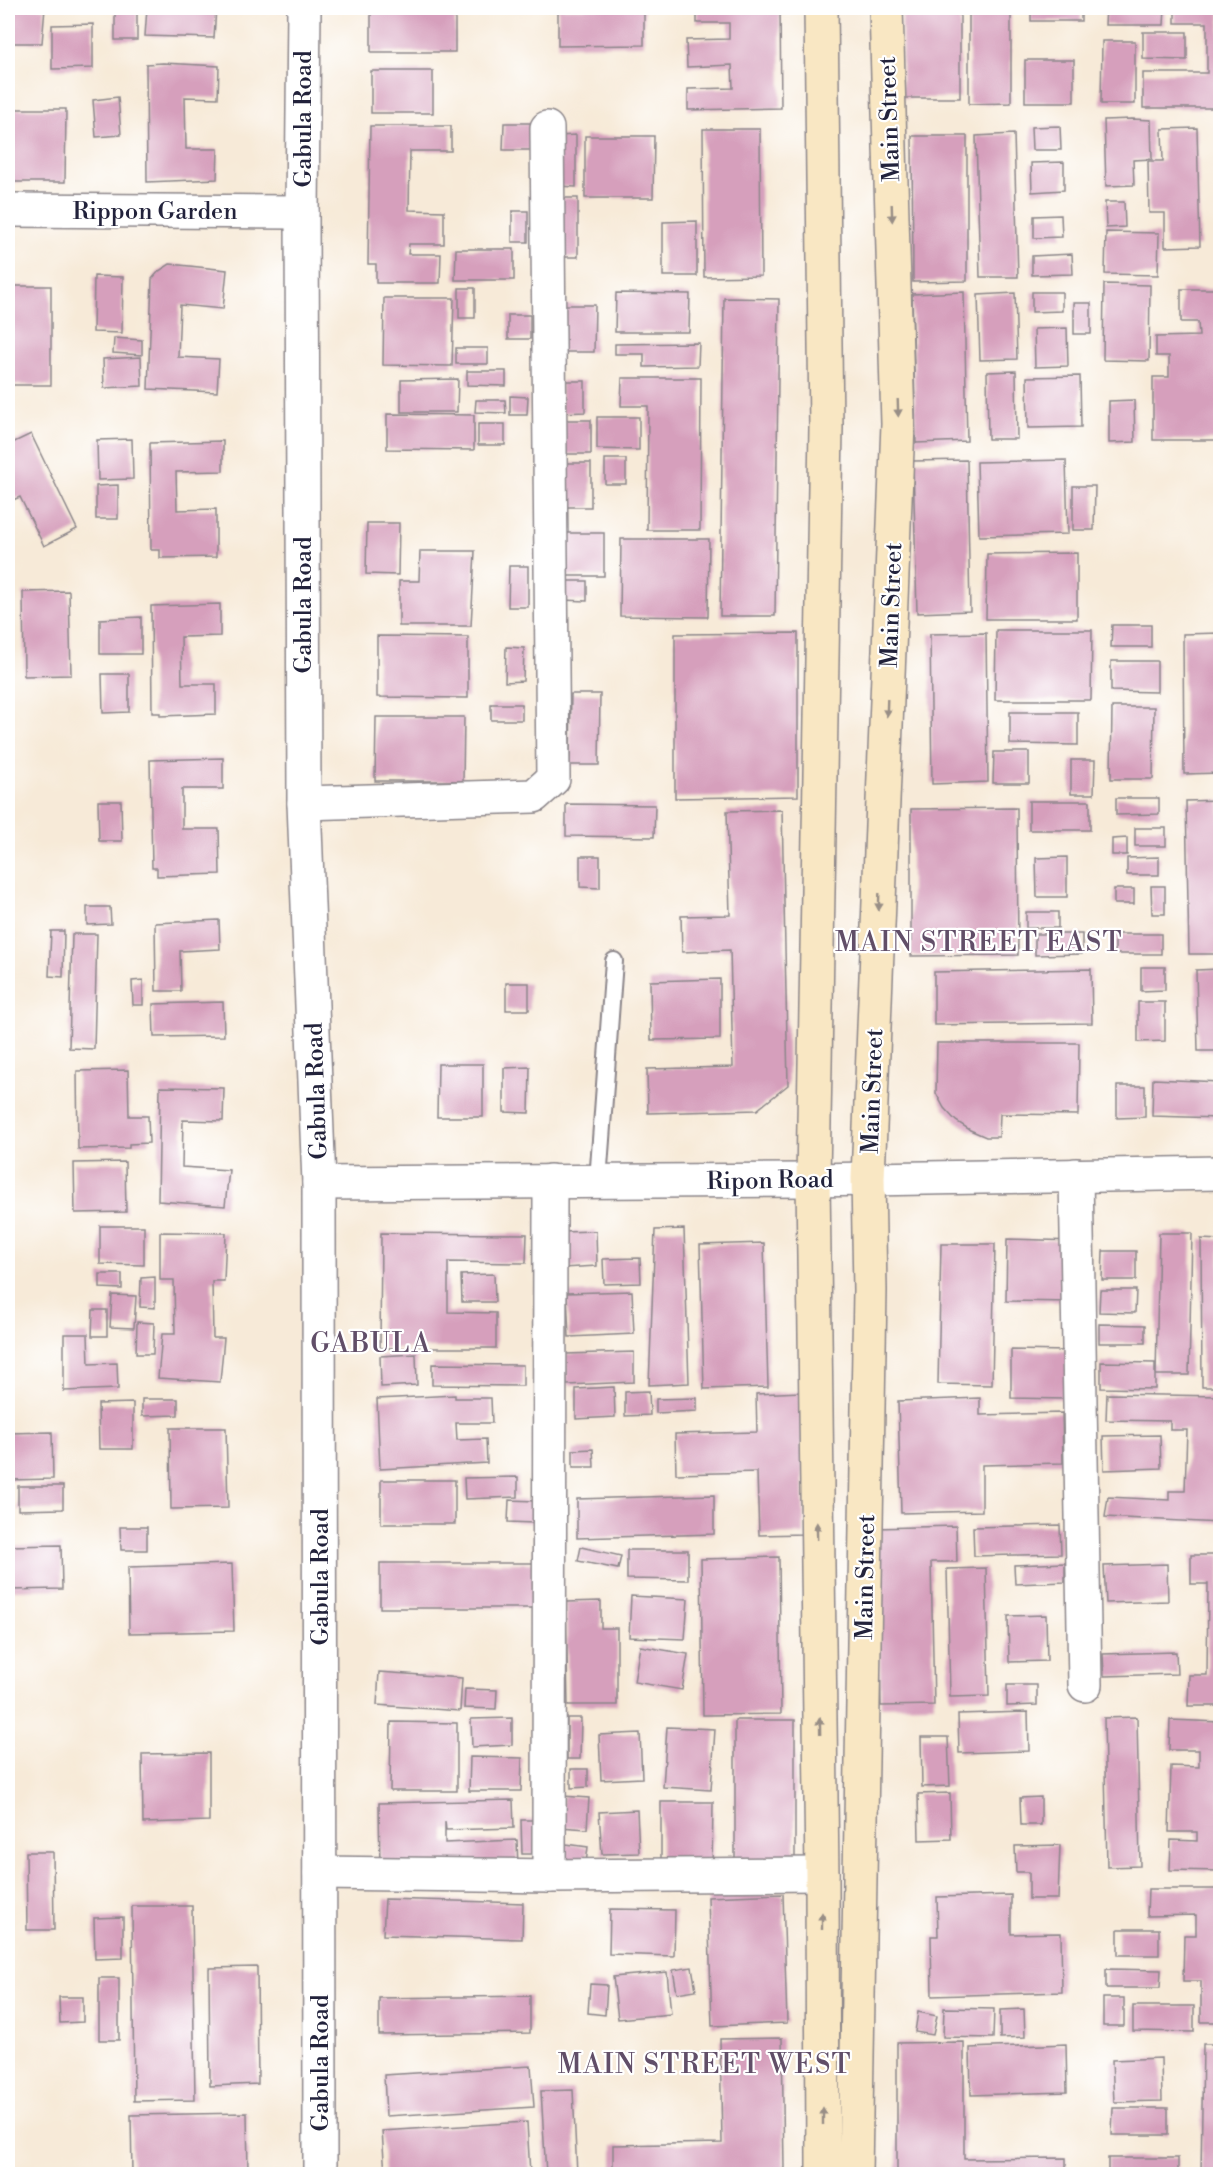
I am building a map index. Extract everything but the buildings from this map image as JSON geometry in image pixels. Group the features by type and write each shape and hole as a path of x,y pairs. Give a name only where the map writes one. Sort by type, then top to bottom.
{"street":[{"name":"Gabula Road","path":"304,8 302,212 304,803 319,1183 320,2175"},
{"name":"Main Street","path":"821,8 826,428 813,1180 822,1874 823,2175"},
{"name":"Main Street","path":"855,2175 870,1302 868,1178 898,424 886,8"},
{"path":"304,803 534,796 553,779 547,128"},
{"name":"Rippon Garden","path":"8,210 302,212"},
{"name":"Ripon Road","path":"319,1183 813,1180 1221,1173"},
{"path":"1077,1175 1085,1685"},
{"path":"549,1876 550,1181"},
{"path":"320,1873 549,1876 822,1874"}],"lane":[{"path":"598,1181 614,961"}],"district":[{"name":"MAIN STREET EAST","path":"979,942"},
{"name":"GABULA","path":"371,1343"},
{"name":"MAIN STREET WEST","path":"705,2064"}]}
